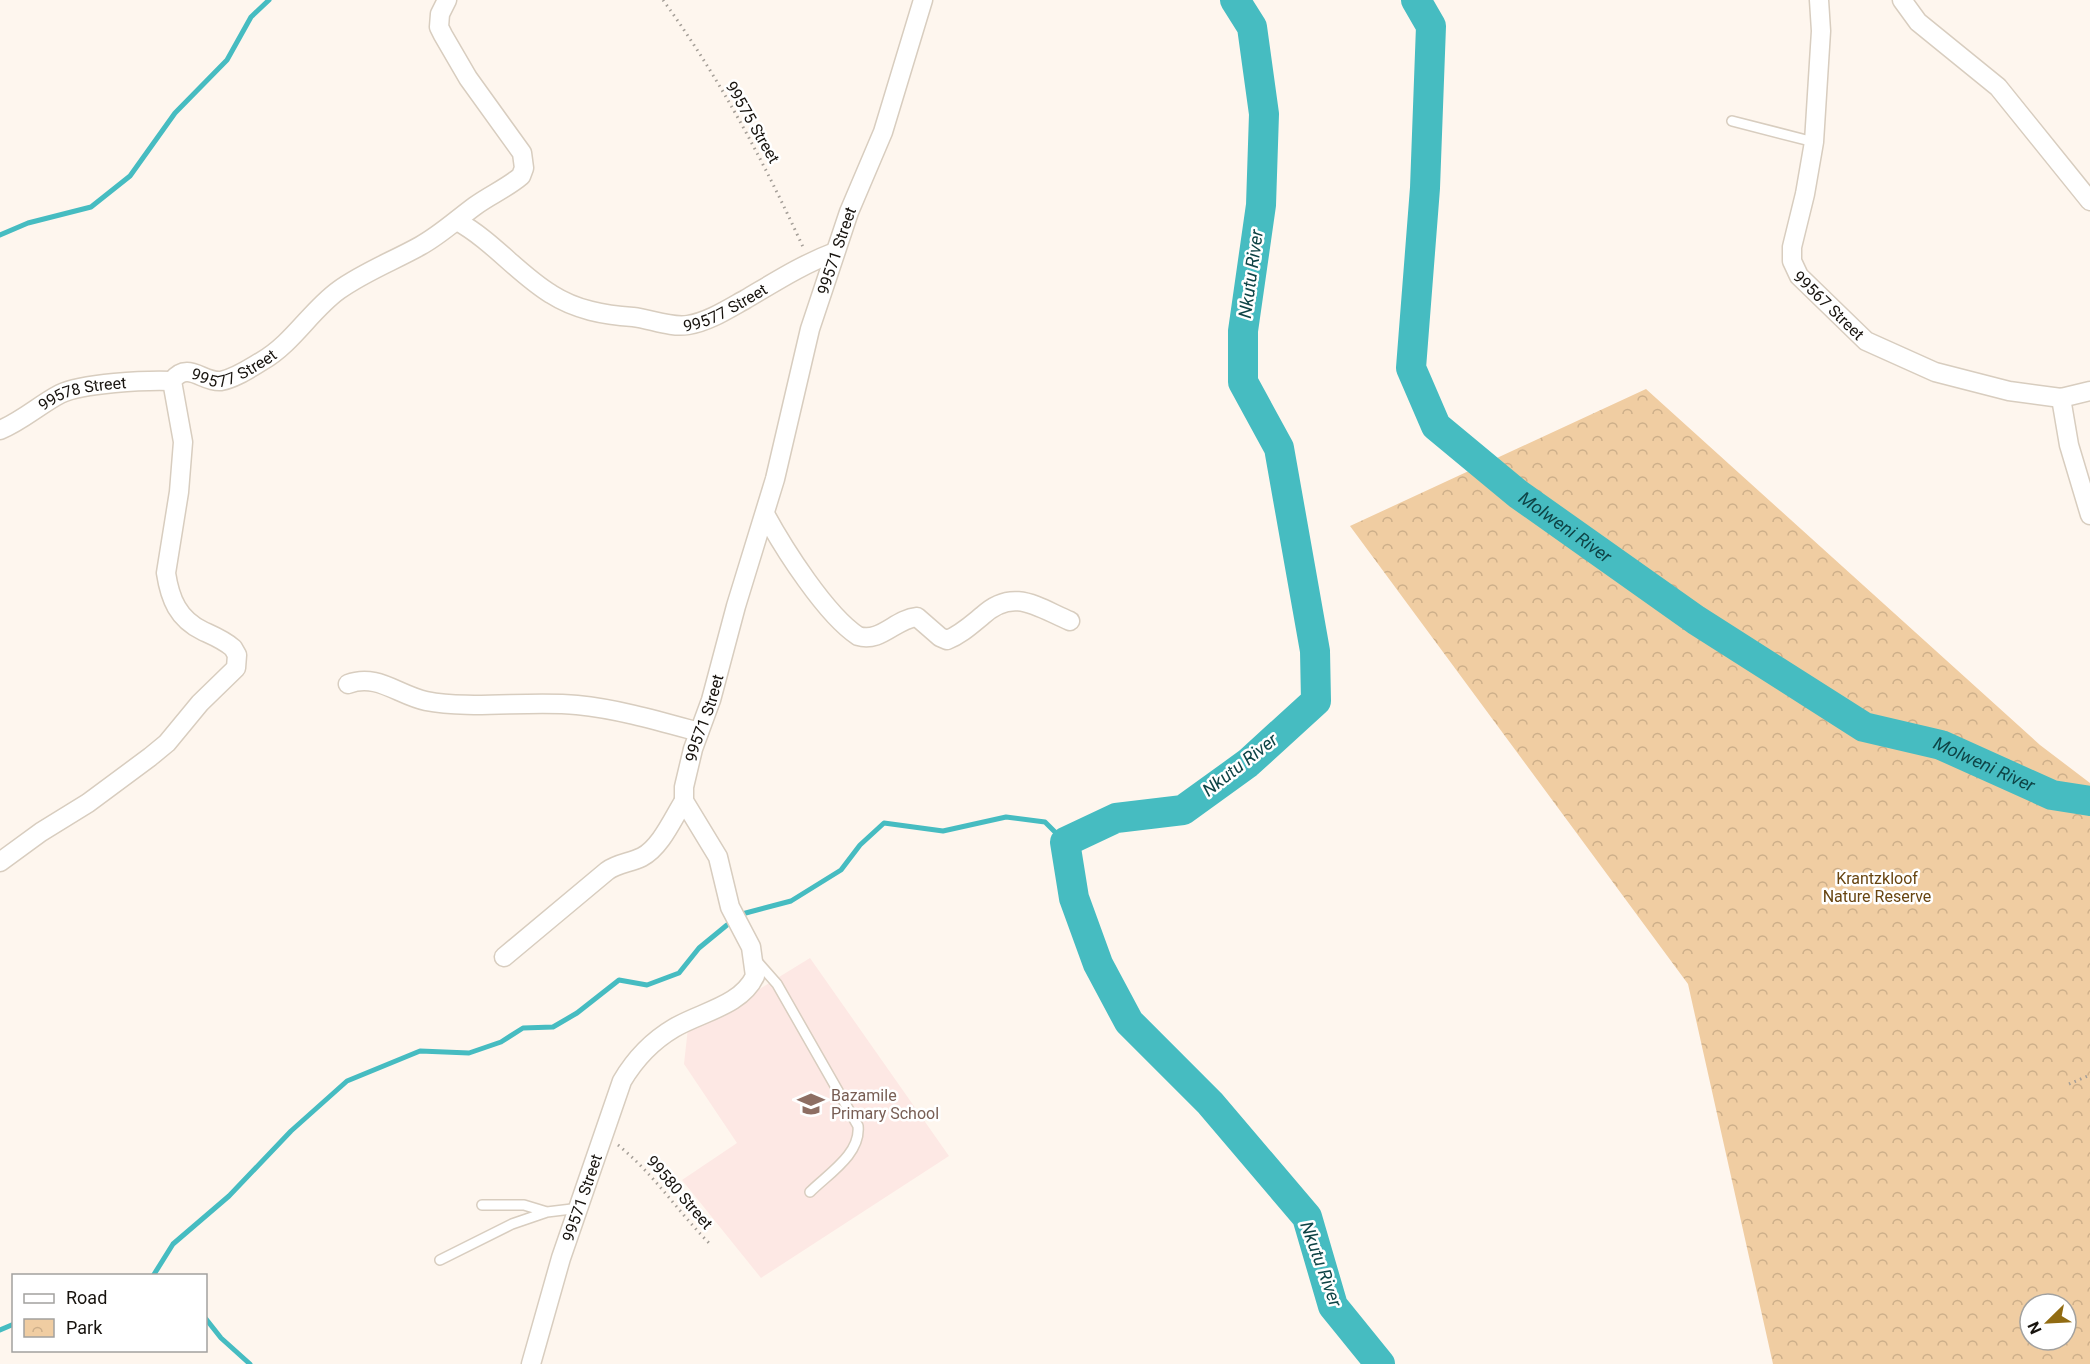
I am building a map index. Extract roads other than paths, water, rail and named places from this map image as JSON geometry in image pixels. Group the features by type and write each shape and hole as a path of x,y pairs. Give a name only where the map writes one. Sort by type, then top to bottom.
{"street":[{"path":"447,0 440,14 439,27 468,78 515,141 524,160 521,176 457,221"},
{"name":"99571 Street","path":"684,801 686,776 711,700 736,606 765,514 810,329 835,252 883,132 922,0"},
{"name":"99567 Street","path":"1819,0 1821,31 1814,142 1805,194 1792,247 1792,261 1799,276 1866,341 1935,372 1966,381 2061,398 2090,391"},
{"path":"1902,0 1918,22 1998,87 2090,201"},
{"name":"99577 Street","path":"0,862 41,832 88,803 150,757 167,743 200,703 236,668 238,660 233,648 185,619 175,606 168,584 166,573 183,442 172,381 179,374 192,372 221,381 262,361 284,345 312,313 356,278 439,235 457,221 482,237 549,293 563,301 608,316 646,318 674,325 688,325 717,315 810,262 835,252"},
{"name":"99578 Street","path":"0,430 32,415 55,397 72,390 139,381 172,381"},
{"path":"2061,398 2068,445 2090,515"},
{"path":"765,514 780,542 815,590 858,636 868,639 877,636 913,617 921,619 940,637 947,640 971,626 991,607 1006,600 1018,600 1070,621"},
{"path":"348,684 369,680 408,696 439,702 579,705 634,715 699,732"},
{"path":"504,957 615,865 646,855 684,801 715,847 723,870 730,907 754,957"},
{"name":"99571 Street","path":"531,1364 561,1258 622,1081 632,1064 674,1028 737,998 744,992 755,976 754,957"}],"lane":[{"path":"1732,121 1814,142"},
{"path":"754,957 777,984 858,1126 859,1137 854,1148 810,1192"},
{"path":"482,1205 525,1205 547,1212"},
{"path":"441,1260 512,1224 547,1212 579,1208"}],"waterway":[{"path":"0,235 28,223 91,207 130,176 175,113 227,60 251,17 269,0"},
{"name":"Nkutu River","path":"1235,0 1252,27 1264,114 1261,205 1243,331 1243,382 1279,448 1315,651 1316,701 1248,763 1183,810 1116,818 1065,842 1074,898 1098,964 1129,1022 1210,1103 1307,1217 1333,1306 1380,1364"},
{"name":"Molweni River","path":"1416,0 1431,26 1425,188 1411,368 1436,426 1518,494 1696,620 1864,727 1941,745 2052,795 2090,801"},
{"path":"742,914 791,901 841,870 860,845 884,823 943,831 1006,817 1045,822 1065,842"},
{"path":"154,1274 173,1244 229,1196 291,1131 347,1081 420,1051 469,1053 501,1042 523,1028 553,1027 577,1013 619,980 647,985 679,973 699,948 727,925"},
{"path":"207,1320 221,1338 250,1364"},
{"path":"0,1330 12,1325"}],"place":[{"name":"Bazamile Primary School","path":"811,1104"}],"park label":[{"name":"Krantzkloof Nature Reserve","path":"1877,887"}]}
